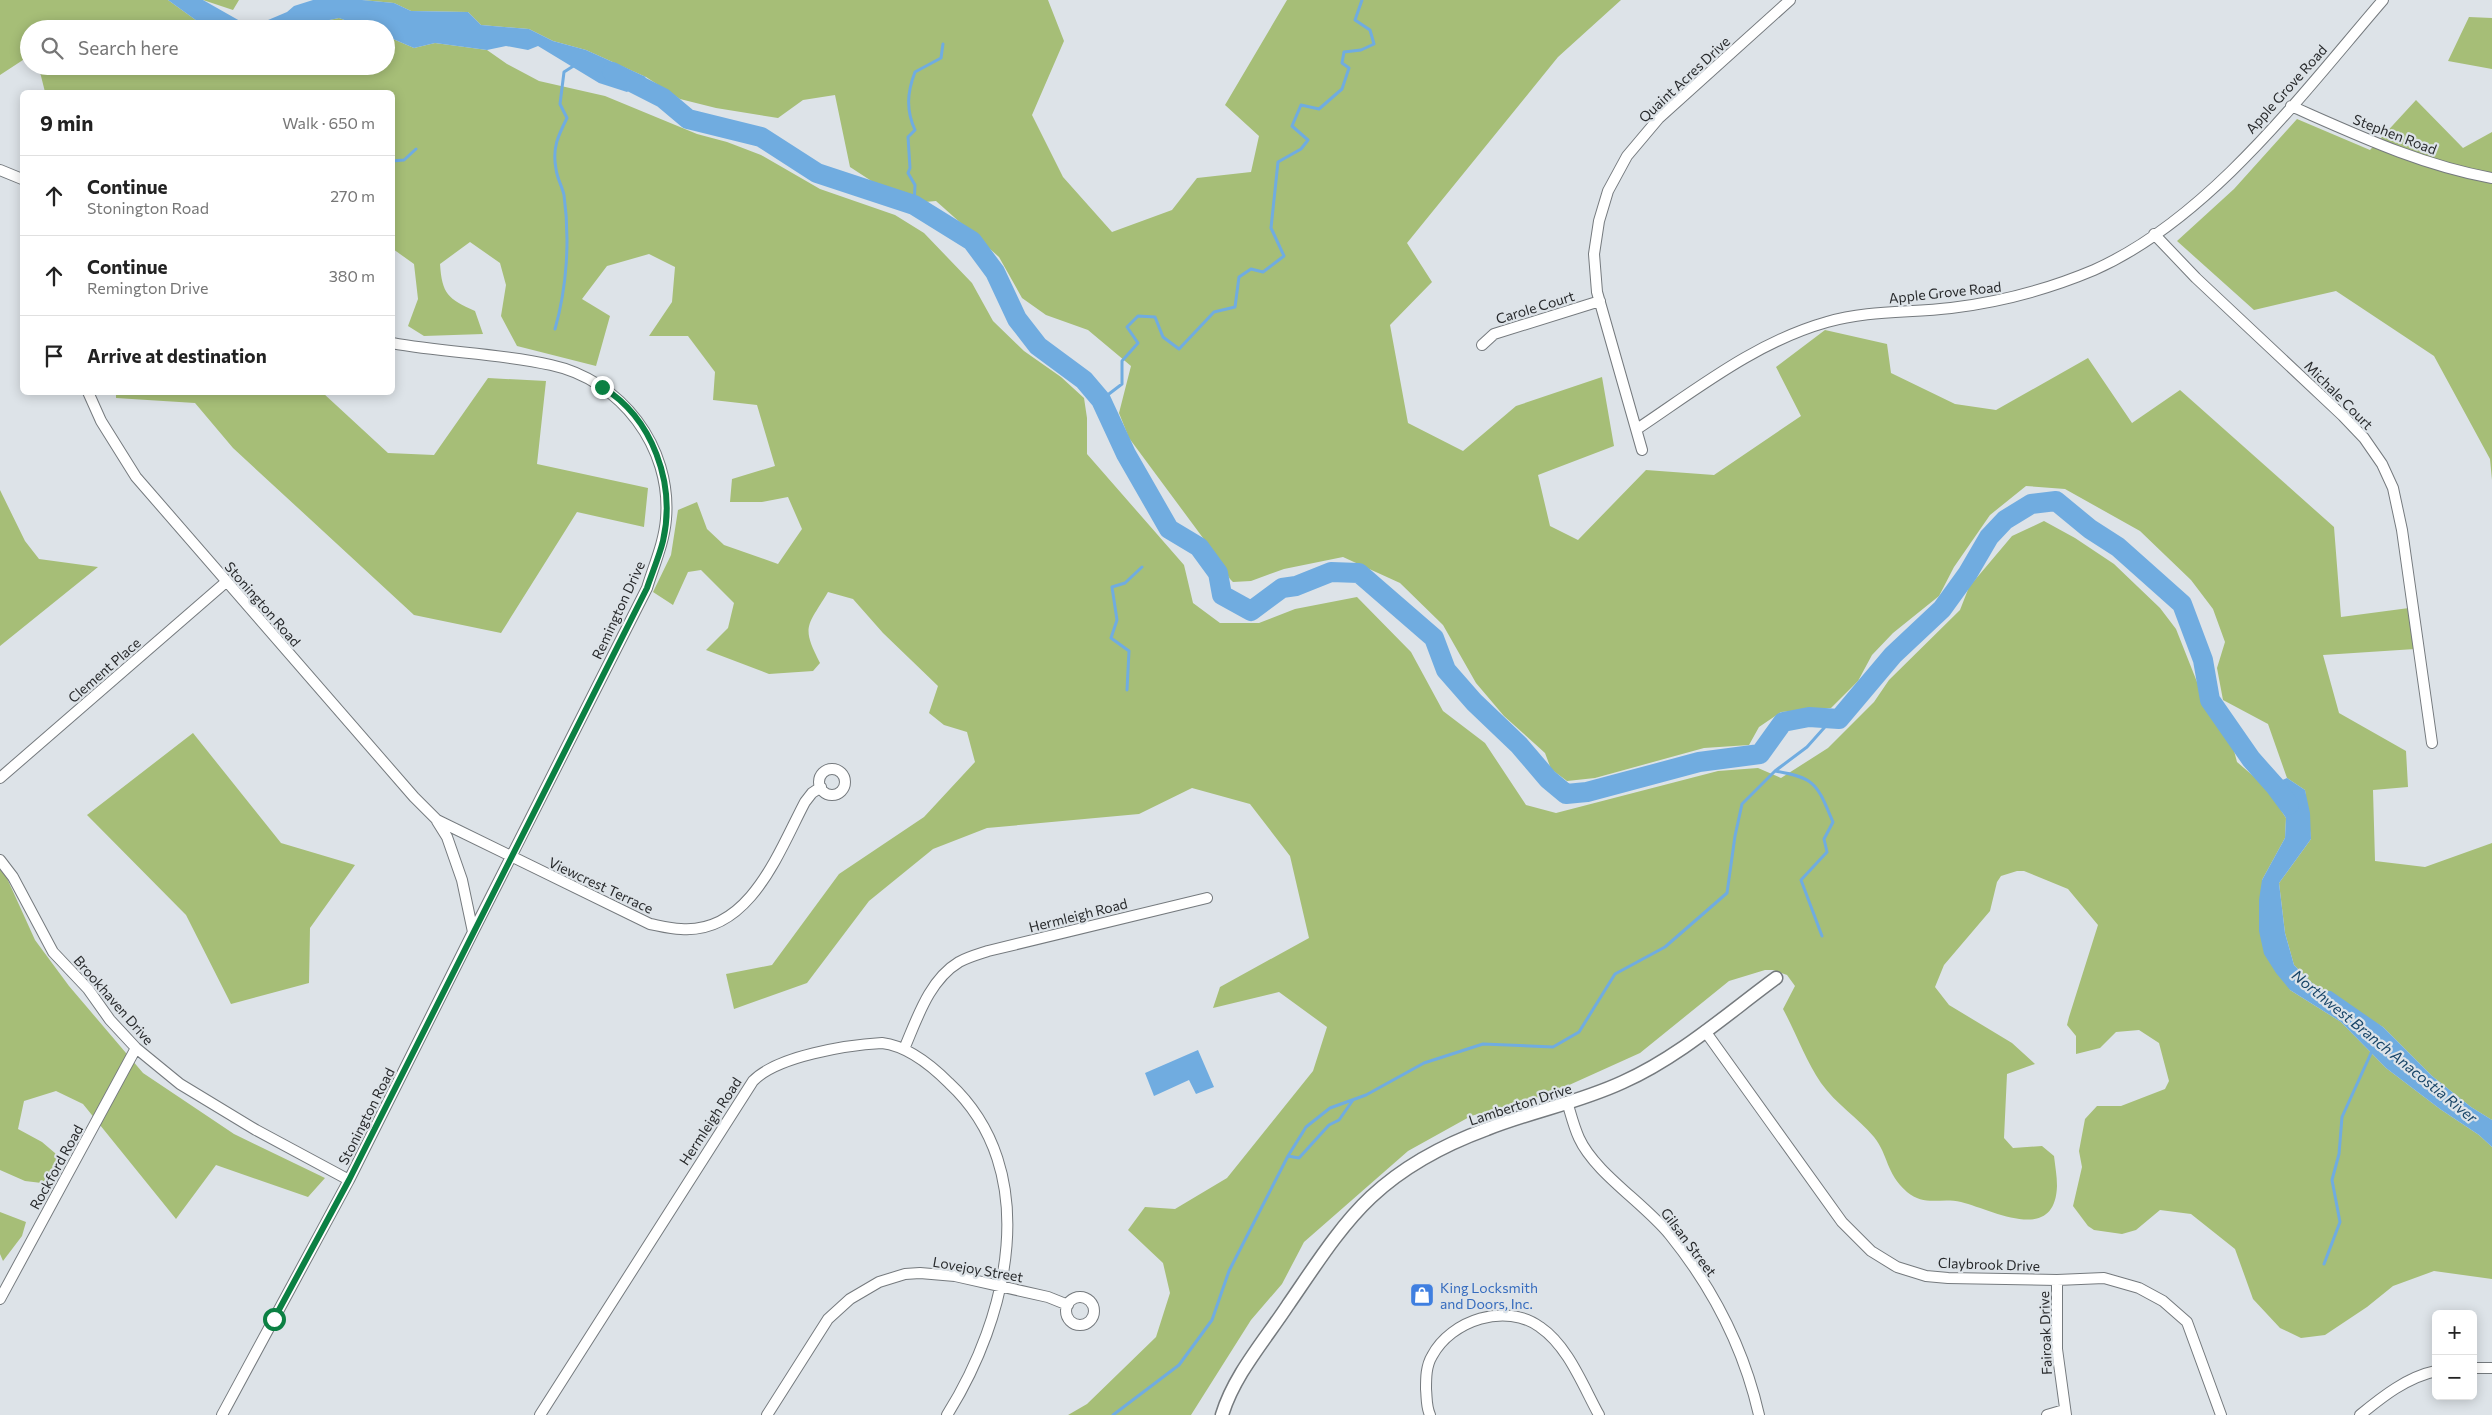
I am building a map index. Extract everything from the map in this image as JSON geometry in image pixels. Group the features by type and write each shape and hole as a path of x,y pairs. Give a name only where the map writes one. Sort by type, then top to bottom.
{"street":[{"name":"Quaint Acres Drive","path":"1642,450 1597,292 1594,254 1599,221 1608,191 1627,156 1659,118 1790,0"},
{"name":"Apple Grove Road","path":"1637,429 1749,355 1780,339 1827,322 1864,314 1951,308 2010,298 2093,270 2124,254 2187,212 2218,185 2291,106 2383,0"},
{"name":"Stephen Road","path":"2291,106 2396,152 2454,171 2492,178"},
{"path":"0,170 20,178"},
{"name":"Michale Court","path":"2154,234 2196,278 2343,416 2364,438 2382,464 2393,488 2402,530 2432,743"},
{"name":"Carole Court","path":"1482,345 1494,334 1600,301"},
{"name":"Remington Drive","path":"395,343 551,365 581,375 606,390 629,410 648,435 665,482 666,518 663,541 647,588 473,932"},
{"name":"Stonington Road","path":"89,395 101,421 136,477 226,582 437,820 446,837 462,880 473,932 349,1180 222,1415"},
{"name":"Clement Place","path":"0,778 226,582"},
{"name":"Viewcrest Terrace","path":"511,858 650,924 682,930 709,926 734,913 748,901 764,879 805,802 812,793 821,787"},
{"name":"Stonington Road","path":"437,820 511,858"},
{"name":"Brookhaven Drive","path":"0,860 13,877 53,952 88,989 110,1020 136,1048 180,1084 256,1130 349,1180"},
{"name":"Hermleigh Road","path":"540,1415 725,1122 759,1075 785,1060 870,1043 894,1044 904,1049 927,996 948,969 961,960 988,951 1207,898"},
{"name":"Lamberton Drive","path":"1222,1415 1237,1380 1325,1252 1369,1198 1394,1177 1458,1141 1489,1128 1568,1105 1624,1082 1666,1058 1776,978"},
{"name":"Claybrook Drive","path":"1705,1031 1842,1222 1871,1251 1897,1267 1926,1276 2058,1280 2104,1278 2139,1288 2163,1301 2187,1322 2221,1415"},
{"name":"Rockford Road","path":"0,1299 136,1048"},
{"path":"904,1049 936,1070 957,1090 977,1114 993,1144 1004,1181 1008,1212 1009,1230 999,1286 986,1339 966,1386 947,1415"},
{"name":"Gilsan Street","path":"1568,1105 1578,1136 1584,1147 1604,1170 1669,1234 1723,1315 1742,1359 1759,1415"},
{"name":"Lovejoy Street","path":"767,1415 828,1319 850,1299 879,1282 905,1274 920,1273 955,1276 1048,1297 1068,1305"},
{"name":"Fairoak Drive","path":"2058,1280 2057,1349 2065,1412"},
{"path":"1430,1415 1427,1406 1426,1373 1431,1357 1442,1342 1455,1330 1485,1316 1498,1315 1520,1318 1539,1325 1547,1332 1566,1356 1599,1415"},
{"path":"2477,1368 2492,1368"},
{"path":"2360,1415 2380,1398 2411,1380 2432,1372"},
{"path":"2048,1415 2065,1412"}],"green space":[{"path":"0,0 168,0 196,20 20,20 20,62 0,75"},
{"path":"203,0 239,0 233,10"},
{"path":"362,0 1048,0 1064,41 1032,115 1063,177 1112,232 1172,210 1197,178 1251,172 1259,136 1225,105 1287,0 1621,0 1558,57 1407,243 1432,282 1390,325 1408,423 1463,451 1516,406 1602,377 1614,446 1538,475 1550,526 1578,540 1646,470 1714,475 1801,416 1776,367 1825,330 1887,344 1891,373 1955,404 1996,410 2088,358 2132,423 2180,390 2334,527 2341,617 2409,608 2415,649 2323,655 2339,713 2406,751 2408,787 2373,790 2375,861 2425,867 2492,843 2492,1120 2471,1107 2432,1076 2383,1027 2320,991 2294,965 2285,933 2279,883 2311,839 2305,790 2287,778 2268,724 2223,700 2217,668 2225,642 2213,609 2191,580 2140,531 2065,489 2026,486 1990,515 1954,567 1939,596 1893,633 1872,655 1858,681 1831,708 1781,712 1759,727 1749,745 1704,748 1595,778 1567,781 1551,769 1545,753 1504,716 1476,683 1443,625 1400,583 1343,557 1284,569 1251,581 1233,582 1206,542 1129,438 1119,413 1131,366 1088,330 1046,315 1022,298 999,257 936,201 913,203 873,182 850,167 835,95 803,100 778,118 716,108 680,99 646,77 586,50 553,41 529,29 481,25 468,12 411,11 394,3"},
{"path":"2469,17 2492,18 2492,69 2448,61"},
{"path":"395,40 414,48 435,43 487,50 507,64 539,81 605,96 697,134 727,142 761,155 820,189 895,215 924,233 972,283 993,321 1024,351 1061,377 1084,398 1087,418 1087,454 1184,565 1193,603 1220,623 1259,623 1295,609 1357,597 1411,652 1443,711 1485,743 1526,805 1556,813 1718,771 1758,768 1781,778 1828,748 1874,702 1889,680 1960,610 1969,587 2012,536 2044,521 2075,538 2114,564 2160,608 2176,629 2199,687 2232,743 2237,762 2266,787 2286,818 2285,838 2262,880 2290,990 2341,1022 2386,1068 2440,1109 2479,1135 2492,1147 2492,1279 2434,1271 2393,1286 2367,1307 2325,1335 2301,1338 2280,1328 2253,1299 2235,1249 2191,1214 2160,1210 2136,1230 2122,1234 2094,1230 2088,1226 2073,1206 2082,1167 2079,1151 2085,1119 2097,1106 2121,1106 2165,1089 2169,1081 2159,1043 2139,1030 2116,1032 2100,1048 2076,1054 2076,1036 2067,1025 2098,925 2068,889 2024,871 2017,871 2001,876 1997,882 1990,911 1944,965 1935,987 1949,1005 2012,1043 2035,1064 2007,1074 2004,1138 2013,1148 2042,1146 2054,1156 2057,1186 2054,1204 2046,1215 2034,1219 2020,1219 1961,1202 1920,1199 1907,1192 1895,1178 1874,1137 1827,1091 1811,1066 1783,1009 1795,986 1787,975 1773,970 1765,970 1729,981 1640,1053 1547,1095 1471,1116 1408,1151 1304,1242 1282,1284 1251,1320 1191,1415 1068,1415 1087,1404 1156,1337 1170,1293 1163,1263 1128,1230 1145,1207 1175,1209 1227,1178 1313,1071 1327,1027 1279,992 1213,1008 1220,987 1309,938 1290,856 1250,804 1192,788 1139,814 987,828 933,849 869,901 807,983 734,1009 726,974 772,965 839,874 924,817 975,762 967,732 944,725 929,713 938,686 883,633 853,599 828,592 811,620 809,627 810,641 820,663 813,671 769,674 706,650 728,628 734,603 701,570 688,572 673,605 653,592 671,555 678,510 697,502 707,529 724,545 778,564 802,529 788,497 762,502 730,502 732,479 775,466 757,405 713,400 715,372 688,336 649,336 672,302 675,267 649,254 607,266 582,299 610,316 596,366 517,346 501,316 506,285 500,263 470,242 440,264 441,274 448,294 458,303 475,311 483,334 424,336 408,326 418,299 414,264 395,250 395,90 44,90 41,75 395,75"},
{"path":"2416,100 2463,148 2492,132 2492,480 2490,459 2434,356 2336,291 2254,310 2177,241 2234,189 2297,119 2370,150"},
{"path":"488,378 546,381 537,464 648,488 644,527 577,512 501,633 414,615 233,448 195,403 116,398 116,395 325,395 388,453 434,455"},
{"path":"0,490 25,541 39,559 98,567 0,646"},
{"path":"193,733 281,843 355,865 310,928 309,983 231,1004 186,915 87,815"},
{"path":"0,869 6,876 35,940 69,986 143,1073 234,1134 325,1178 308,1197 216,1165 176,1219 83,1104 56,1091 24,1101 18,1129 42,1142 62,1159 50,1184 25,1181 0,1170"},
{"path":"0,1212 26,1222 22,1236 3,1261 0,1254"}],"water":[{"path":"168,0 203,0 238,20 196,20"},
{"path":"313,0 362,0 394,3 411,11 468,12 481,25 529,29 553,41 586,50 646,77 627,92 599,83 538,46 528,50 506,46 487,50 435,43 414,48 395,40 395,20 344,20 339,18 329,20 268,20 287,12 294,6"},
{"path":"2287,778 2305,790 2310,813 2311,839 2279,883 2285,933 2294,965 2320,991 2331,991 2383,1027 2432,1076 2471,1107 2492,1120 2492,1147 2479,1135 2440,1109 2386,1068 2341,1022 2290,990 2264,954 2259,931 2259,900 2262,880 2285,838 2286,818 2266,787"},
{"path":"1198,1050 1214,1087 1196,1094 1189,1080 1154,1096 1145,1073"}],"waterway":[{"path":"1101,400 1122,384 1122,361 1138,343 1127,327 1138,316 1155,317 1163,337 1179,349 1214,312 1235,307 1239,277 1251,269 1263,272 1284,256 1271,228 1278,162 1301,149 1308,140 1292,126 1301,105 1319,109 1342,89 1349,68 1342,63 1344,52 1361,50 1374,44 1370,30 1355,20 1362,0"},
{"path":"914,205 915,185 908,173 910,168 908,137 915,130 909,108 910,87 915,72 941,58 943,44"},
{"path":"555,329 565,280 567,246 564,195 555,162 555,148 567,118 560,104 564,72 575,65"},
{"name":"Northwest Branch Anacostia River","path":"612,72 663,98 688,119 761,137 817,173 914,205 972,241 995,272 1017,319 1038,346 1084,380 1101,400 1126,454 1169,529 1199,547 1218,573 1222,595 1251,611 1282,588 1296,586 1331,572 1359,573 1434,638 1446,670 1474,702 1519,745 1548,779 1566,794 1587,792 1699,762 1760,754 1783,722 1809,717 1839,719 1893,655 1942,609 1968,573 1989,537 2005,520 2031,504 2056,501 2090,529 2118,547 2182,604 2203,660 2210,700 2251,759 2289,805"},
{"path":"395,161 404,160 416,149"},
{"path":"1127,690 1129,651 1111,638 1117,620 1112,587 1125,583 1142,567"},
{"path":"1113,1415 1179,1365 1212,1320 1229,1271 1288,1156 1306,1127 1330,1108 1366,1095 1424,1063 1483,1044 1553,1047 1579,1032 1615,974 1665,947 1727,893 1735,836 1742,804 1775,771 1807,747 1832,719"},
{"path":"1775,771 1800,777 1814,785 1819,791 1833,822 1824,839 1827,852 1801,880 1822,936"},
{"path":"2324,1264 2340,1222 2332,1180 2339,1154 2342,1117 2372,1051"},
{"path":"1288,1156 1299,1158 1329,1125 1339,1120 1353,1100"}],"place":[{"name":"King Locksmith and Doors, Inc.","path":"1422,1295"}],"route":[{"path":"274,1319 349,1180 647,588 663,541 666,518 665,482 658,457 648,435 629,410 602,387"}]}
